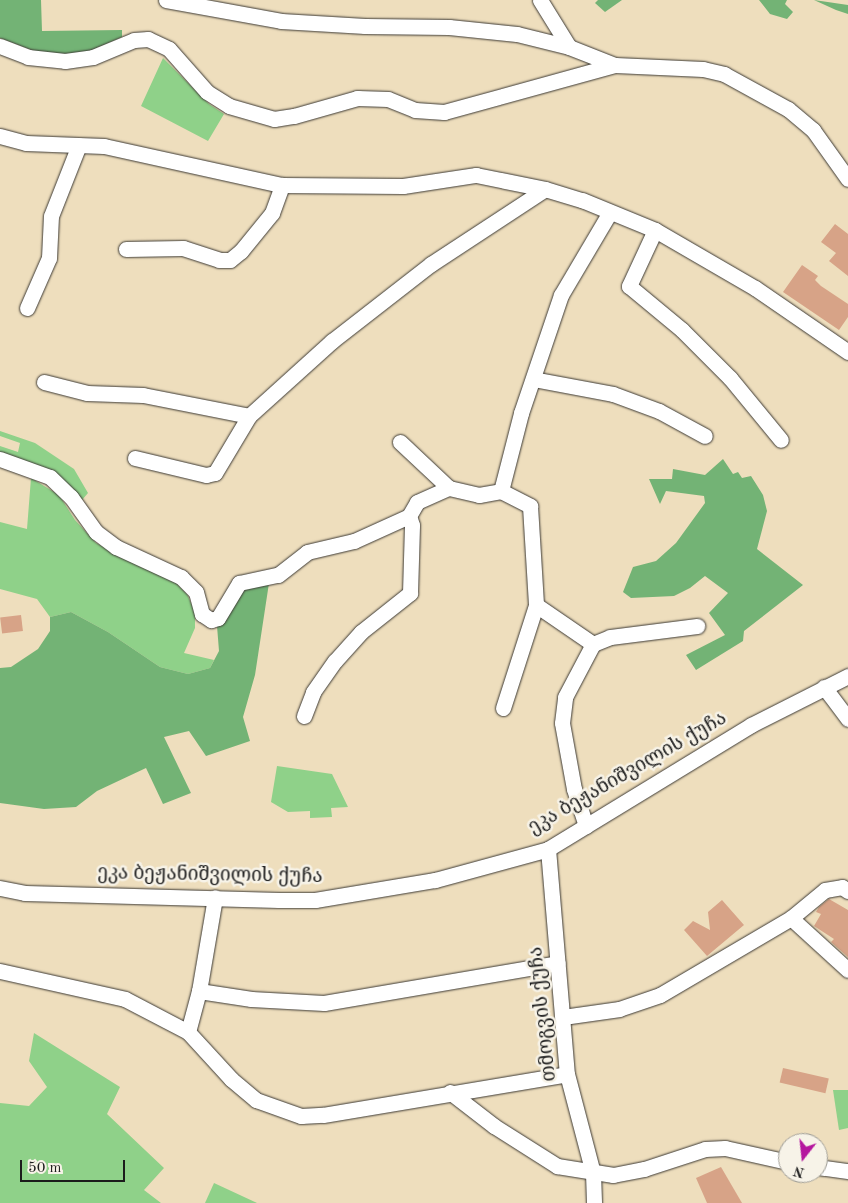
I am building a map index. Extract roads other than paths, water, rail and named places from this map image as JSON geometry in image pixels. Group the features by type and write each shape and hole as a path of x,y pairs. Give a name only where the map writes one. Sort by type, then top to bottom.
{"street":[{"path":"166,0 281,21 365,26 448,26 517,34 569,47 615,65"},
{"path":"540,0 569,47"},
{"path":"0,46 28,58 65,61 93,57 134,40 148,39 169,49 207,92 229,106 274,119 294,116 358,98 388,99 415,110 444,112 615,65 703,69 724,74 746,84 788,109 812,130 848,179"},
{"path":"0,136 26,143 104,146 282,184 403,186 476,175 545,189 655,230 755,288 848,352"},
{"path":"27,308 49,258 51,216 79,145"},
{"path":"126,249 183,248 219,260 230,260 241,251 272,213 282,184"},
{"path":"135,458 206,475 215,473 249,416 332,341 432,264 545,189"},
{"path":"501,491 532,379 561,295 610,212"},
{"path":"655,230 629,286 689,336 730,378 781,440"},
{"path":"532,379 613,394 659,411 705,436"},
{"path":"44,382 87,393 143,395 249,416"},
{"path":"400,442 449,488 479,495 501,491 530,506 536,605 502,708"},
{"path":"0,459 50,476 71,498 96,532 116,546 181,577 196,592 202,614 211,620 218,618 239,583 278,574 307,552 354,541 409,516 417,502 449,488"},
{"path":"304,716 313,692 335,661 361,632 410,593 412,525 409,516"},
{"path":"536,605 594,644"},
{"path":"586,826 574,789 562,723 565,697 594,644 610,637 697,626"},
{"name":"ეკა ბეჟანიშვილის ქუჩა","path":"0,888 25,892 315,900 435,880 548,849 751,726 848,676"},
{"path":"824,687 848,719"},
{"name":"თმოგვის ქუჩა","path":"548,849 567,1074 593,1173 594,1203"},
{"path":"563,1017 619,1008 660,995 791,918 825,890 842,887 848,891"},
{"path":"188,1032 199,991 215,897"},
{"path":"791,918 848,970"},
{"path":"199,991 251,1000 324,1003 558,963"},
{"path":"0,971 125,999 188,1032 231,1079 256,1100 280,1111 301,1116 323,1115 450,1092 567,1074"},
{"path":"450,1092 494,1126 557,1166 613,1175 644,1169 705,1149 724,1148 778,1160"},
{"path":"828,1168 848,1171"}]}
